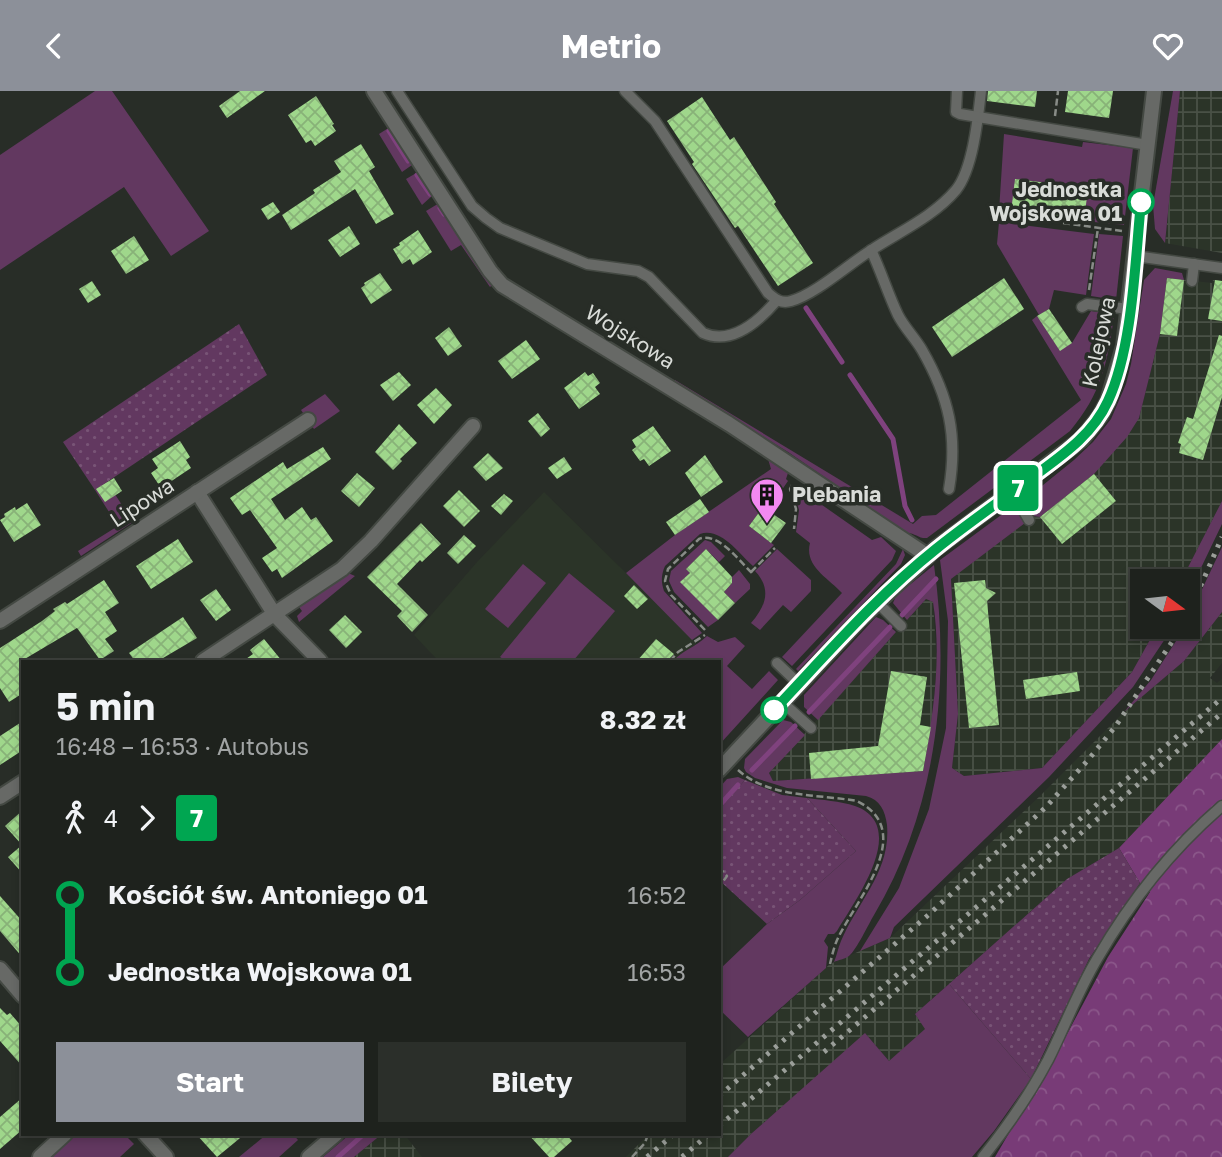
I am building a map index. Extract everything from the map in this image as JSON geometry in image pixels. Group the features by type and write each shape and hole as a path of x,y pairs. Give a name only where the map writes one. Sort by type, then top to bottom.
{"street":[{"name":"Wojskowa","path":"374,91 489,271 502,285 729,424 928,556"},
{"name":"Kolejowa","path":"724,765 878,603 928,556 1070,450 1100,416 1115,384 1129,309 1154,91"},
{"name":"Lipowa","path":"0,621 307,420"},
{"path":"205,660 342,569 371,541 473,426"},
{"path":"197,492 275,615 319,660"},
{"path":"0,797 21,783"},
{"path":"0,969 21,994"},
{"path":"40,1157 63,1136"},
{"path":"147,1136 166,1157"},
{"path":"309,1157 334,1136"}],"lane":[{"path":"397,91 472,206 500,228 587,264 638,271 649,277 703,333 711,337 747,329 763,317 777,300"},
{"path":"625,91 655,121 768,293 777,300 789,303 915,225 956,189 967,166 981,91"},
{"path":"957,91 956,111 1148,145"},
{"path":"871,250 899,317 923,352 945,397 953,442 949,489"},
{"path":"1135,256 1222,268"},
{"path":"1192,281 1194,264"},
{"path":"1086,305 1129,309"},
{"path":"1013,492 1029,520"},
{"path":"878,603 901,626"},
{"path":"777,663 799,684"},
{"path":"782,702 811,728"},
{"path":"983,1157 1006,1128 1047,1062 1096,961 1134,900 1203,822 1222,806"}],"path":[{"path":"1054,119 1058,91"},
{"path":"1011,216 1126,231"},
{"path":"1086,305 1098,227"},
{"path":"793,484 790,489 796,509 794,529"},
{"path":"705,630 671,595 665,581 668,569 704,537 715,539 752,573 775,548"},
{"path":"671,660 678,652 705,635"},
{"path":"724,765 777,790 857,801 867,806 879,819 883,849 873,877 837,940 830,964"},
{"path":"721,869 727,876 721,884"},
{"path":"632,1157 645,1143 647,1136"}],"shaded area":[{"path":"95,91 112,91 209,231 171,256 124,187 0,270 0,155"},
{"path":"1173,91 1180,91 1165,243 1155,229 1153,205"},
{"path":"1180,91 1222,91 1222,253 1165,243"},
{"path":"390,127 413,161 412,165 402,172 379,134"},
{"path":"1004,134 1082,147 1083,142 1133,148 1124,225 1084,221 1087,188 1016,179 1011,212 999,211"},
{"path":"418,172 433,195 422,205 406,179"},
{"path":"441,205 492,285 490,287 461,245 451,251 426,211"},
{"path":"999,222 1094,234 1086,295 1054,290 1049,309 1039,315 997,244"},
{"path":"1099,234 1123,236 1116,300 1091,296"},
{"path":"1155,268 1182,273 1184,280 1167,278 1160,334 1139,418 1127,437 1094,474 1040,517 1033,516 1027,498 1074,460 1111,419 1126,384 1131,364 1144,280"},
{"path":"1167,278 1212,283 1213,280 1222,281 1222,501 1187,569 1130,569 1130,639 1150,639 1132,672 1042,768 964,776 952,768 958,714 951,579 1033,516 1040,517 1139,418 1160,334"},
{"path":"1091,311 1114,315 1106,363 1096,390 1081,417 1070,431 927,538 906,533 788,452 675,383 675,380 913,524 922,516 936,515 1081,400 1032,320 1037,316 1072,343"},
{"path":"239,324 267,375 95,490 63,442"},
{"path":"325,394 340,411 314,429 301,410"},
{"path":"767,454 789,470 786,479 788,481 768,510 763,507 749,526 774,545 753,566 722,538 715,534 700,534 665,566 662,579 664,591 702,633 692,640 626,573 675,535 771,469 768,459 764,457"},
{"path":"107,482 133,522 81,556 78,551 118,526 95,490"},
{"path":"795,486 872,540 881,537 896,551 892,560 792,666 782,657 842,593 814,565 810,558 810,543 796,532 799,510 793,490"},
{"path":"544,492 713,660 438,660 414,635 477,562"},
{"path":"1222,501 1222,524 1200,570 1187,569"},
{"path":"1008,510 1018,514 1025,523 951,579 958,714 952,768 964,776 1042,768 1132,672 1150,639 1165,639 1133,687 1049,777 894,927 890,938 860,951 899,888 929,809 946,728 948,621 940,560"},
{"path":"705,540 711,542 725,556 719,562 706,549 686,569 690,573 681,582 718,620 708,627 674,592 669,581 671,571"},
{"path":"1222,547 1222,612 1184,661 1124,712 1151,680 1177,639 1200,639 1200,594"},
{"path":"777,549 811,580 811,591 791,612 783,605 760,630 751,623 765,597 764,584 755,571"},
{"path":"903,549 905,555 901,564 798,671 796,669 896,564"},
{"path":"523,564 546,583 508,628 485,609"},
{"path":"934,565 941,655 934,746 925,790 895,875 874,915 852,953 834,962 848,926 872,885 884,857 887,825 883,810 875,800 866,796 787,788 755,778 746,772 745,759 783,720 791,722 805,735 769,773 773,781 923,771 933,708 936,666 933,602 926,599 907,620 893,603 896,596"},
{"path":"739,570 750,584 750,589 735,603 724,592"},
{"path":"348,573 355,576 299,622 297,616 302,611 299,607"},
{"path":"569,573 615,611 574,660 504,660 500,657"},
{"path":"926,599 933,602 937,666 931,727 923,771 773,781 769,773"},
{"path":"1222,612 1222,663 1210,678 1217,683 1222,679 1222,739 1119,848 1067,879 915,1014 926,1029 889,1061 866,1034 728,1157 626,1157 647,1136 721,1136 721,1063 830,964 890,938 1124,712 1184,661"},
{"path":"876,617 896,632 818,720 804,707 804,695"},
{"path":"707,636 718,642 735,637 745,646 727,666 752,689 769,671 778,680 721,743 721,660 674,660"},
{"path":"738,777 745,780 721,808 721,786 727,779"},
{"path":"745,780 782,795 807,798 856,851 800,900 767,924 721,882 721,808"},
{"path":"807,798 849,804 871,816 878,830 878,847 873,865 855,902 837,931 828,934 824,941 828,947 826,968 748,1037 721,1011 721,968 767,924 800,900 856,851"},
{"path":"1119,848 1140,883 1089,959 1031,1079 949,984 1067,879"},
{"path":"949,984 1031,1079 972,1157 728,1157 865,1033 889,1061 925,1029 915,1014"},
{"path":"72,1136 126,1136 134,1144 120,1157 49,1157"},
{"path":"265,1136 295,1136 298,1140 279,1157 239,1157"},
{"path":"348,1136 380,1136 354,1157 323,1157"},
{"path":"380,1136 406,1136 422,1157 354,1157"}],"green space":[{"path":"1222,739 1222,1157 995,1157 1066,1036 1108,957 1150,892 1140,883 1119,848"}],"building":[{"path":"240,91 265,91 227,118 219,106"},
{"path":"988,91 1037,91 1035,107 987,101"},
{"path":"1068,91 1113,91 1109,118 1065,112"},
{"path":"316,96 336,131 315,146 311,140 306,143 288,115"},
{"path":"702,97 730,140 734,137 813,263 778,286 738,226 735,228 667,121"},
{"path":"361,144 375,167 369,171 394,214 376,224 355,189 291,230 282,215 341,172 334,161"},
{"path":"1015,179 1088,188 1084,221 1011,212"},
{"path":"273,202 280,212 268,220 261,209"},
{"path":"349,226 360,244 340,257 328,240"},
{"path":"418,230 432,252 413,265 410,259 402,264 393,249"},
{"path":"134,236 149,260 126,274 111,251"},
{"path":"380,273 392,290 371,304 361,288"},
{"path":"1004,278 1024,309 952,357 932,327"},
{"path":"1167,278 1184,280 1177,336 1160,334"},
{"path":"1215,280 1222,281 1222,321 1208,319"},
{"path":"92,281 101,295 88,303 79,289"},
{"path":"1049,309 1072,343 1060,351 1037,316"},
{"path":"449,327 462,346 448,356 435,338"},
{"path":"1219,335 1222,336 1222,397 1203,460 1179,453 1181,444 1178,443 1187,417 1193,419"},
{"path":"526,340 540,359 512,379 498,361"},
{"path":"399,372 411,385 393,401 380,385"},
{"path":"585,372 588,376 593,373 600,383 595,387 600,394 579,409 564,388"},
{"path":"436,388 452,405 434,424 417,405"},
{"path":"538,413 550,429 541,437 528,421"},
{"path":"399,424 417,443 393,470 375,452"},
{"path":"653,426 671,451 649,466 644,459 640,461 632,450 636,447 632,440"},
{"path":"180,441 190,457 186,460 191,468 161,488 151,473 158,468 152,459"},
{"path":"323,447 331,459 271,499 285,520 302,507 311,520 316,517 333,541 282,578 277,569 272,572 262,558 277,548 250,510 242,515 230,498 283,462 287,469"},
{"path":"488,453 503,468 486,481 473,467"},
{"path":"705,455 723,482 701,497 685,473"},
{"path":"564,457 572,469 557,479 548,468"},
{"path":"357,473 375,488 359,507 341,491"},
{"path":"1094,474 1116,501 1062,544 1040,517"},
{"path":"114,478 122,491 105,502 96,489"},
{"path":"459,490 480,511 464,527 443,506"},
{"path":"504,494 513,501 501,515 491,506"},
{"path":"700,499 709,512 675,535 666,522"},
{"path":"27,503 41,525 14,542 0,520 15,507 16,510"},
{"name":"Plebania","path":"763,507 786,523 771,543 749,526"},
{"path":"421,523 441,544 422,562 420,560 397,584 428,615 412,632 397,616 402,611 367,577"},
{"path":"464,535 476,546 458,564 447,553"},
{"path":"178,539 193,562 151,589 136,566"},
{"path":"706,549 732,577 732,583 724,592 735,603 718,620 680,582 690,573 686,569"},
{"path":"104,580 119,603 105,612 117,631 105,639 114,651 100,660 77,628 21,660 21,694 9,702 0,688 0,648 42,621 55,611 53,609 65,602 67,604"},
{"path":"985,580 986,588 996,593 987,601 999,725 969,728 954,583"},
{"path":"634,585 648,599 637,609 624,596"},
{"path":"216,589 231,610 216,621 200,600"},
{"path":"345,615 362,632 346,648 329,630"},
{"path":"183,617 197,638 160,660 134,660 129,653"},
{"path":"264,639 281,660 244,660 253,654 250,650"},
{"path":"656,639 674,654 668,660 638,660"},
{"path":"891,671 927,677 920,725 931,727 923,771 811,779 809,753 878,746"},
{"path":"1077,672 1080,691 1026,699 1023,680"},
{"path":"21,722 21,751 0,765 0,736"},
{"path":"21,812 21,844 5,826"},
{"path":"21,846 21,872 8,857"},
{"path":"0,896 21,920 21,956 0,931"},
{"path":"0,1008 7,1015 10,1013 21,1026 21,1065 0,1041"},
{"path":"21,1099 21,1131 0,1149 0,1117"},
{"path":"198,1136 243,1136 217,1157"},
{"path":"530,1136 568,1136 572,1141 554,1157 549,1157"}],"waterway":[{"path":"389,131 408,161"},
{"path":"417,175 430,194"},
{"path":"440,208 444,214"},
{"path":"806,308 842,362"},
{"path":"850,375 893,439 905,506 912,520"},
{"path":"902,615 936,579"},
{"path":"809,712 890,627"},
{"path":"752,770 795,726"},
{"path":"721,804 738,785"},
{"path":"338,1157 362,1136"}],"railway":[{"path":"1200,587 1222,537"},
{"path":"721,1094 926,917 1046,807 1115,727 1174,639"},
{"path":"721,1124 1222,698"},
{"path":"824,1052 1222,713"},
{"path":"647,1157 672,1136"},
{"path":"682,1157 707,1136"}],"bus line":[{"name":"7","path":"774,710 859,621 935,549 1070,450 1092,428 1115,384 1124,346 1141,202"}],"place":[{"name":"Jednostka Wojskowa 01","path":"1141,202"},
{"name":"Plebania","path":"767,525"}]}
